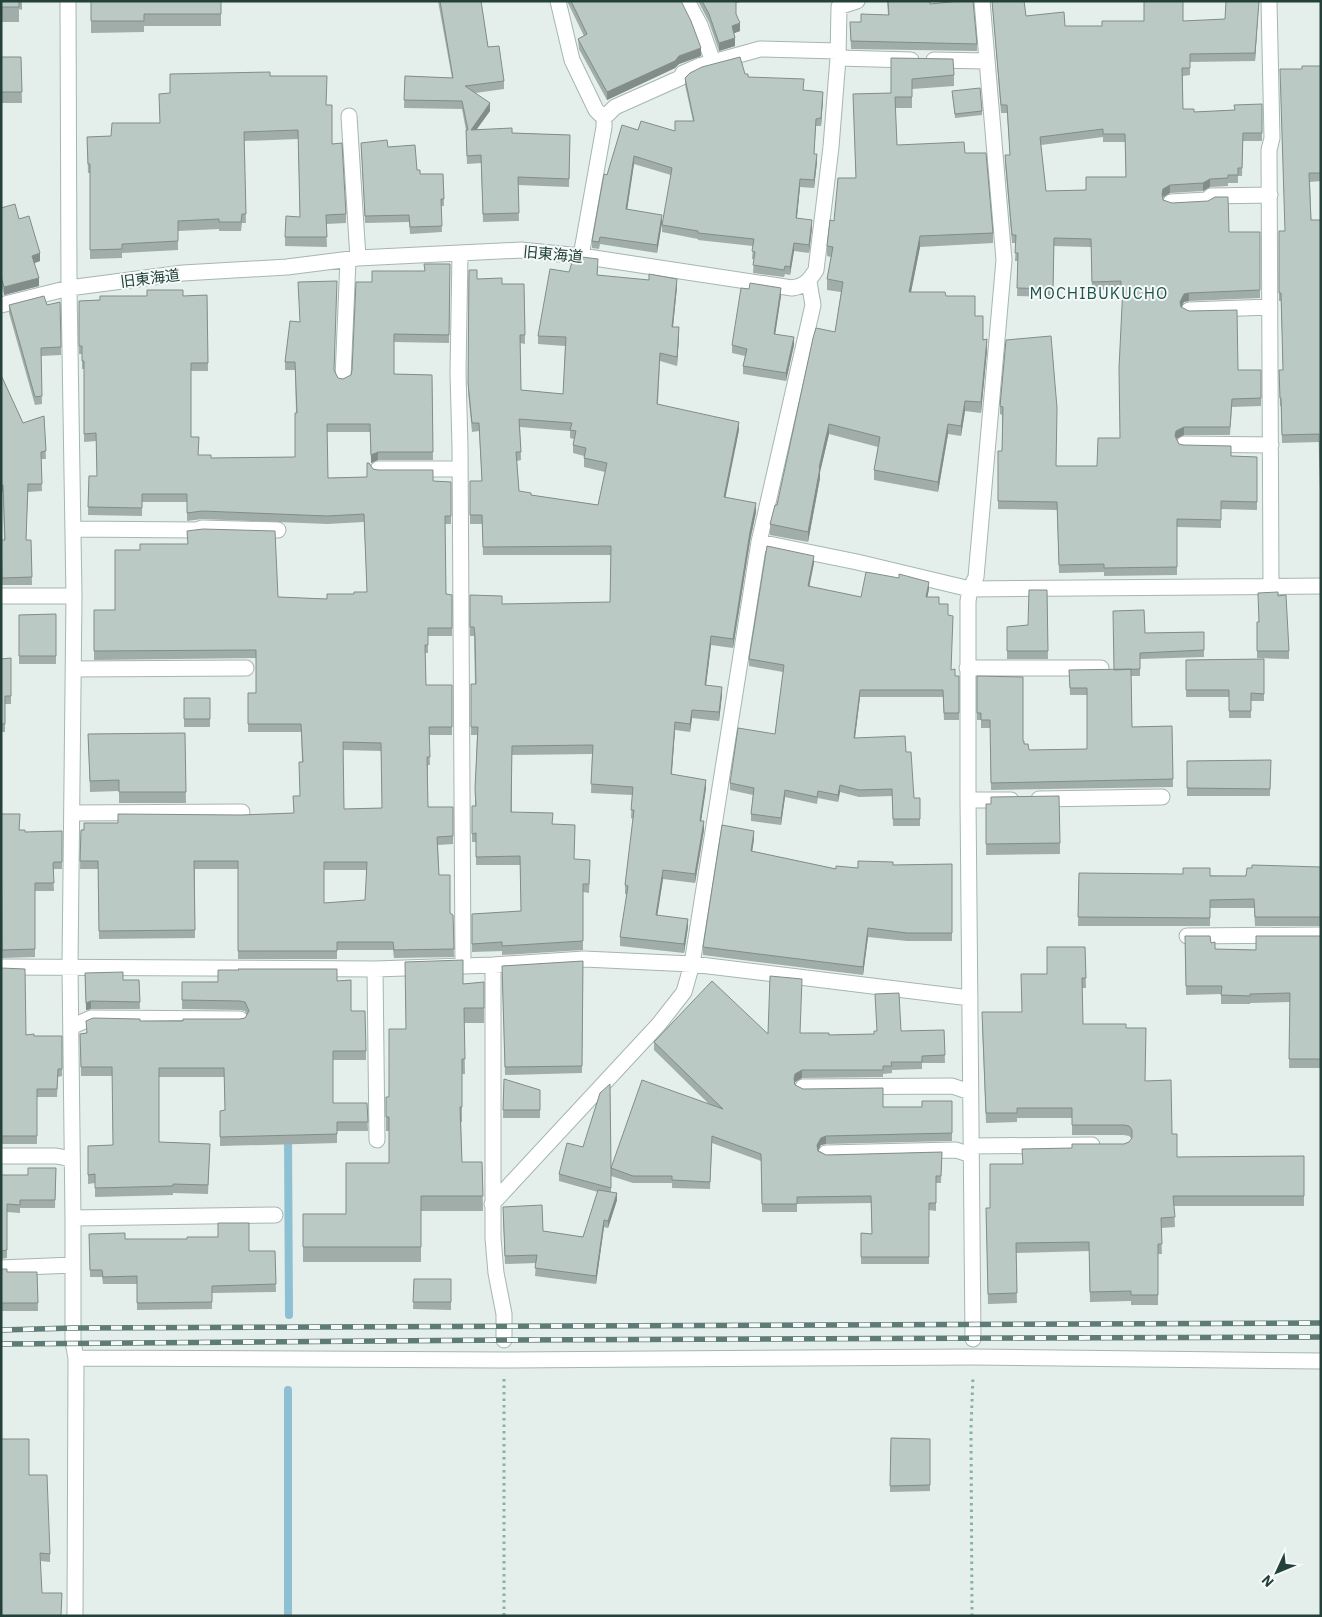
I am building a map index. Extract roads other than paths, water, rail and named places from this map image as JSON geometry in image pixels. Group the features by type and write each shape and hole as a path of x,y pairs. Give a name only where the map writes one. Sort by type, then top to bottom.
{"street":[{"path":"68,1 69,288 74,596 70,966 74,1218 73,1342 76,1358 75,1616"},
{"path":"558,1 572,60 596,110 604,118"},
{"path":"687,1 700,25 713,62"},
{"path":"492,1204 673,1007 684,992 692,964 759,542 813,305 809,282 816,270 831,147 838,54 838,4 857,1"},
{"path":"973,1338 968,601 970,589 976,577 1004,260 982,1"},
{"path":"1269,1 1272,138 1270,150 1271,586"},
{"path":"581,256 604,118 615,107 680,78 683,73 713,62 760,49 986,61"},
{"path":"343,378 353,259 349,116"},
{"path":"1170,202 1207,200 1211,196 1270,195"},
{"name":"旧東海道","path":"1,305 69,288 183,273 287,267 353,259 520,250 581,256 792,288 809,282"},
{"path":"460,253 458,373 463,965"},
{"path":"1190,310 1270,307"},
{"path":"1184,444 1270,445"},
{"path":"378,469 460,469"},
{"path":"73,529 196,530 202,528 278,530"},
{"path":"759,542 857,562 970,589 1321,586"},
{"path":"1,596 74,596"},
{"path":"73,669 246,668"},
{"path":"968,668 1101,668"},
{"path":"968,800 1162,797"},
{"path":"72,813 242,812"},
{"path":"1187,936 1321,935"},
{"path":"1,967 375,969 584,959 692,964 970,998"},
{"path":"494,964 492,1204 496,1273 504,1314 504,1340"},
{"path":"375,969 377,1140"},
{"path":"71,1027 91,1018 240,1019"},
{"path":"804,1087 952,1086 970,1092"},
{"path":"826,1153 971,1151 1105,1145"},
{"path":"1,1156 56,1156 72,1159"},
{"path":"74,1218 275,1215"},
{"path":"1,1268 73,1265"},
{"path":"76,1358 504,1360 974,1357 1321,1361"}],"waterway":[{"path":"288,1135 289,1315"},
{"path":"288,1390 288,1616"}],"railway":[{"path":"1,1330 73,1328 1321,1323"},
{"path":"1,1344 1321,1337"}],"district":[{"name":"MOCHIBUKUCHO","path":"1099,293"}]}
